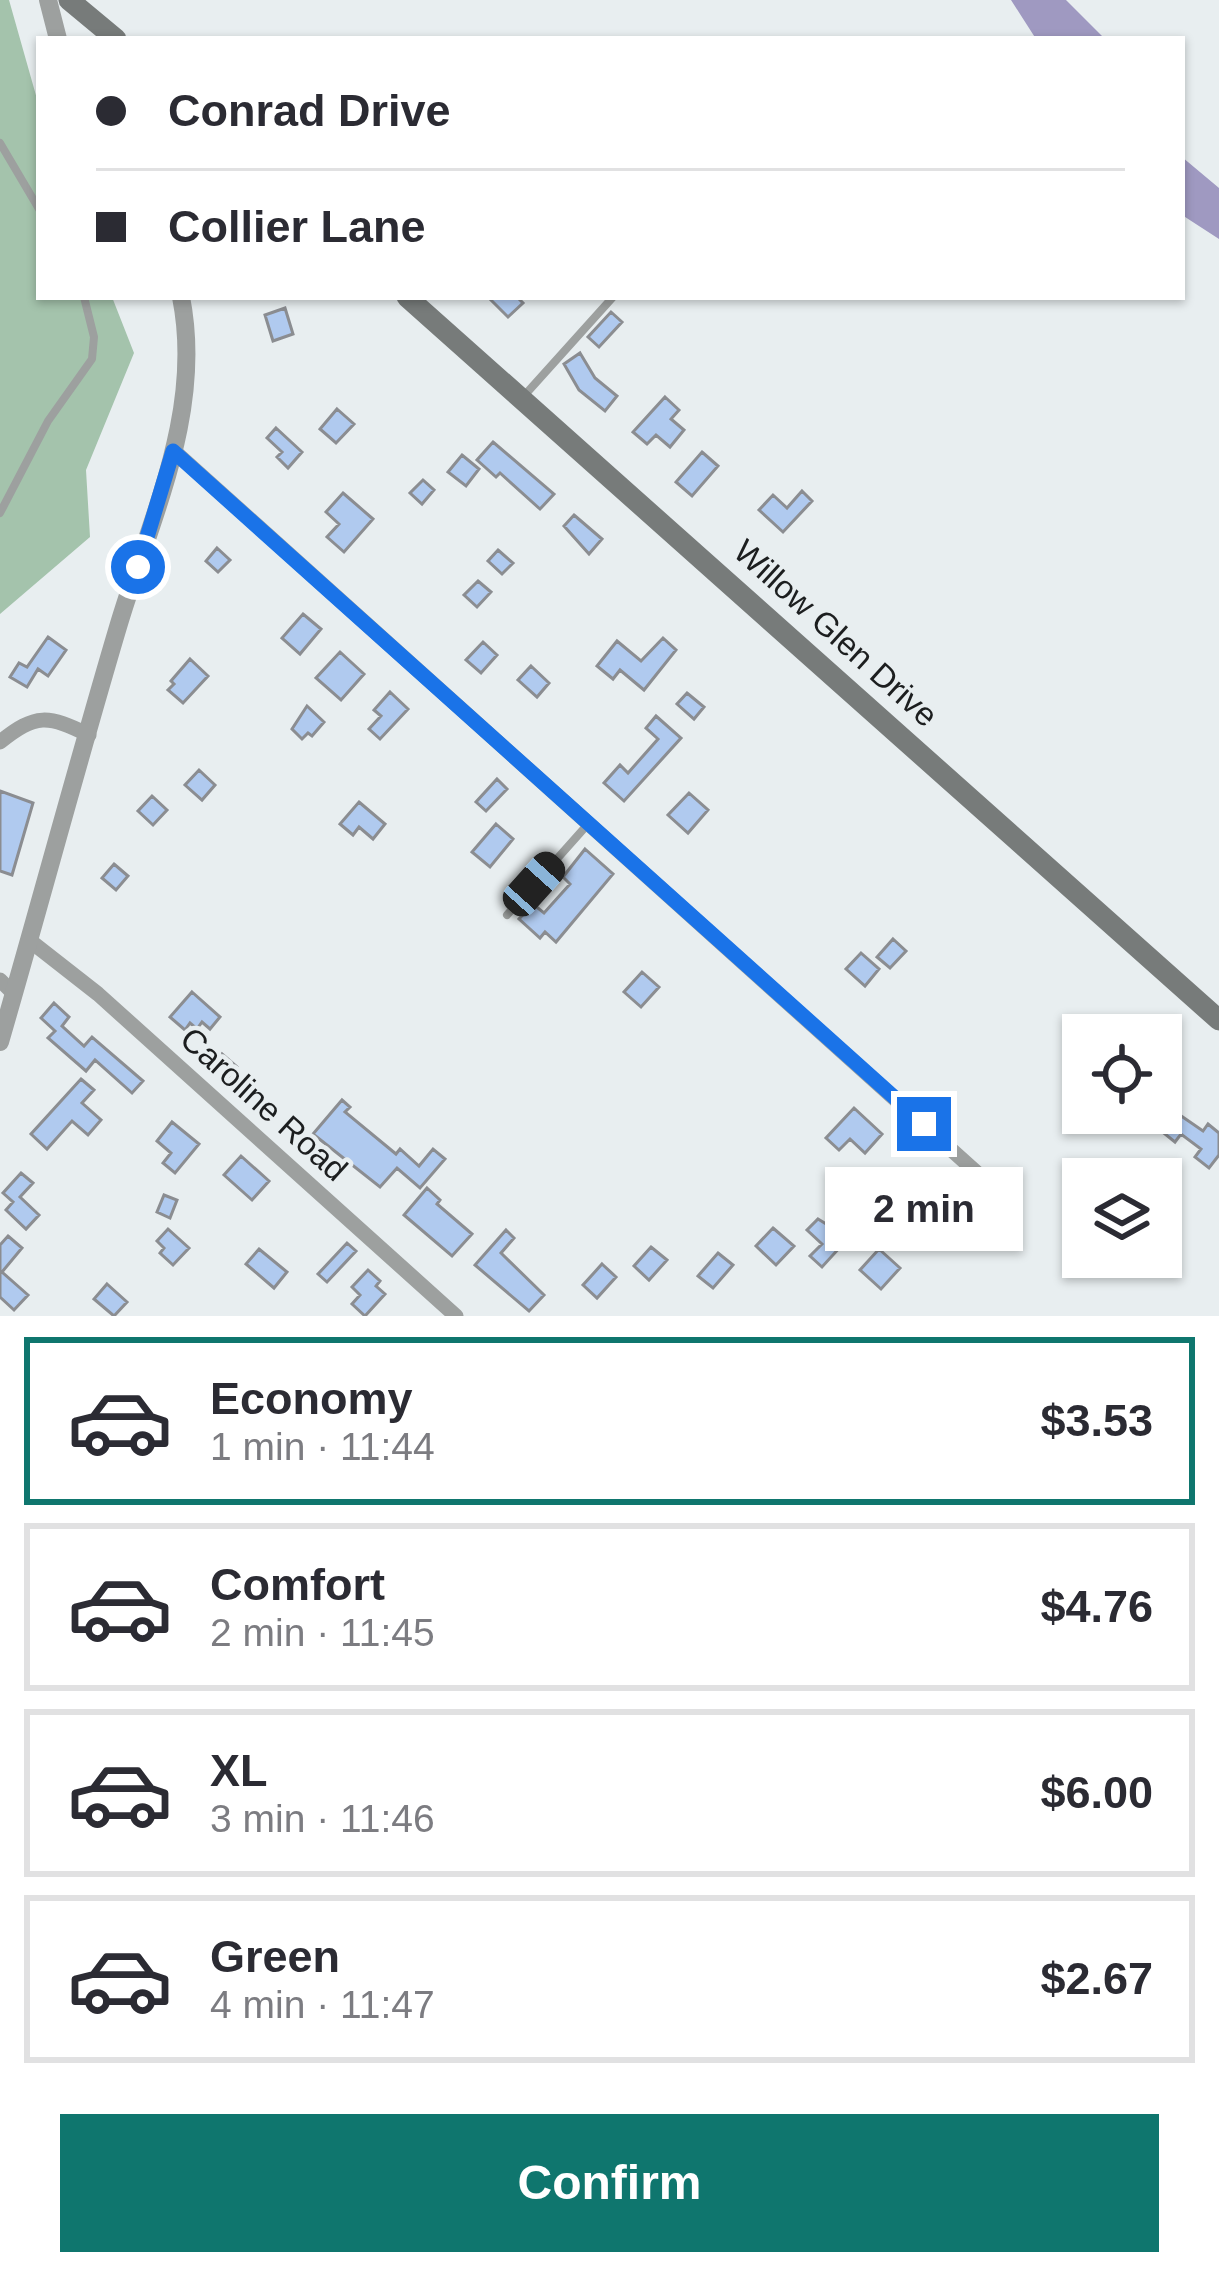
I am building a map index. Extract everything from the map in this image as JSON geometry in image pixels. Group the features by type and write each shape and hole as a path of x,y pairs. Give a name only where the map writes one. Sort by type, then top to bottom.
{"main road":[{"path":"69,0 112,36"},
{"name":"Willow Glen Drive","path":"410,300 1219,1020"}],"street":[{"path":"47,0 57,36"},
{"path":"0,1042 7,987 29,940 173,451 187,383 181,300"},
{"path":"173,451 995,1189"},
{"path":"0,742 35,719 59,720 89,735"},
{"name":"Caroline Road","path":"29,940 98,994 456,1316"}],"lane":[{"path":"0,143 36,204"},
{"path":"0,513 48,421 92,359 94,337 85,300"},
{"path":"523,398 610,300"},
{"path":"507,915 590,823"}],"green space":[{"path":"0,0 9,0 36,95 36,300 113,300 134,353 86,470 90,537 0,614"}],"shaded area":[{"path":"1011,0 1066,0 1102,36 1034,36"},
{"path":"1185,160 1219,188 1219,239 1185,217"}],"building":[{"path":"491,300 523,303 508,317"},
{"path":"285,308 293,334 273,341 265,315"},
{"path":"611,312 622,322 599,347 588,337"},
{"path":"580,353 595,378 617,396 605,411 579,390 564,364"},
{"path":"665,397 679,410 671,419 684,430 670,447 656,435 647,444 633,432"},
{"path":"337,409 354,424 336,443 320,429"},
{"path":"276,428 302,452 288,468 277,457 282,452 267,438"},
{"path":"493,442 554,494 540,509 500,473 496,477 477,460"},
{"path":"702,452 718,466 692,496 676,482"},
{"path":"462,455 479,469 466,486 448,472"},
{"path":"423,480 434,490 422,504 410,493"},
{"path":"802,491 812,501 783,532 759,510 773,495 787,508"},
{"path":"343,493 373,519 344,552 327,537 339,524 326,512"},
{"path":"574,515 602,539 589,554 564,526"},
{"path":"217,548 230,560 218,572 206,561"},
{"path":"498,550 513,563 502,574 488,561"},
{"path":"478,581 491,592 477,607 464,595"},
{"path":"303,614 321,629 300,654 282,638"},
{"path":"48,637 66,650 48,676 38,669 27,687 10,677 19,663 27,667"},
{"path":"663,638 676,650 644,690 620,670 613,679 597,666 617,641 641,661"},
{"path":"483,642 497,655 481,673 466,660"},
{"path":"340,652 364,674 341,700 316,678"},
{"path":"190,659 208,676 183,703 168,690"},
{"path":"531,666 549,683 537,697 518,680"},
{"path":"390,692 408,709 380,739 369,729 381,716 374,710"},
{"path":"687,693 704,707 694,719 677,704"},
{"path":"307,706 324,722 312,736 308,733 302,739 292,729"},
{"path":"656,716 681,738 624,801 604,783 620,765 628,773 658,739 646,728"},
{"path":"199,770 215,785 202,800 185,785"},
{"path":"497,779 507,789 486,811 476,802"},
{"path":"0,791 33,803 12,875 0,871"},
{"path":"689,793 708,810 688,833 668,815"},
{"path":"152,796 167,810 153,825 138,811"},
{"path":"359,802 385,824 373,839 359,827 353,835 340,824"},
{"path":"496,824 513,839 490,867 472,852"},
{"path":"585,849 613,874 556,942 545,932 540,938 519,919 533,904 544,913 570,884 563,877"},
{"path":"114,864 128,876 116,890 102,878"},
{"path":"893,939 906,951 890,968 877,957"},
{"path":"861,953 879,969 865,986 846,969"},
{"path":"642,972 659,987 641,1007 624,992"},
{"path":"192,992 220,1017 210,1029 202,1022 197,1029 190,1023 185,1030 170,1017"},
{"path":"54,1003 69,1017 62,1026 84,1046 92,1037 143,1081 132,1093 95,1060 86,1071 48,1038 55,1031 41,1018"},
{"path":"222,1054 237,1067 227,1078 213,1065"},
{"path":"81,1079 94,1090 82,1103 101,1120 88,1135 72,1121 47,1149 31,1134"},
{"path":"342,1100 350,1107 345,1112 396,1154 400,1149 419,1166 433,1149 445,1159 420,1188 397,1168 380,1187 313,1134"},
{"path":"854,1108 882,1134 865,1153 850,1139 839,1150 826,1138"},
{"path":"1182,1117 1203,1131 1208,1124 1219,1133 1219,1155 1209,1168 1195,1157 1201,1149 1181,1134"},
{"path":"172,1122 199,1144 175,1173 163,1163 171,1153 157,1141"},
{"path":"241,1156 269,1181 252,1200 224,1175"},
{"path":"939,1171 955,1186 934,1209 917,1194"},
{"path":"21,1173 33,1183 20,1197 39,1215 26,1229 6,1210 13,1202 3,1193"},
{"path":"427,1188 440,1200 437,1204 472,1234 452,1256 404,1215"},
{"path":"164,1195 177,1200 170,1218 157,1212"},
{"path":"818,1219 836,1230 832,1235 843,1244 822,1267 810,1256 822,1244 807,1230"},
{"path":"773,1228 794,1246 776,1265 756,1246"},
{"path":"168,1229 189,1248 173,1265 160,1253 164,1248 157,1241"},
{"path":"506,1230 514,1238 501,1253 544,1295 529,1311 475,1265"},
{"path":"8,1236 22,1248 2,1272 28,1295 14,1310 0,1297 0,1245"},
{"path":"347,1243 356,1251 327,1282 318,1274"},
{"path":"651,1247 667,1260 649,1280 634,1266"},
{"path":"259,1249 287,1272 274,1288 246,1264"},
{"path":"879,1249 900,1268 881,1289 860,1270"},
{"path":"718,1253 733,1265 713,1288 698,1276"},
{"path":"602,1264 616,1277 597,1298 583,1285"},
{"path":"368,1270 385,1294 365,1316 352,1304 360,1295 352,1287"},
{"path":"107,1284 127,1302 114,1316 94,1299"}],"route":[{"path":"138,567 173,451 924,1124"}]}
